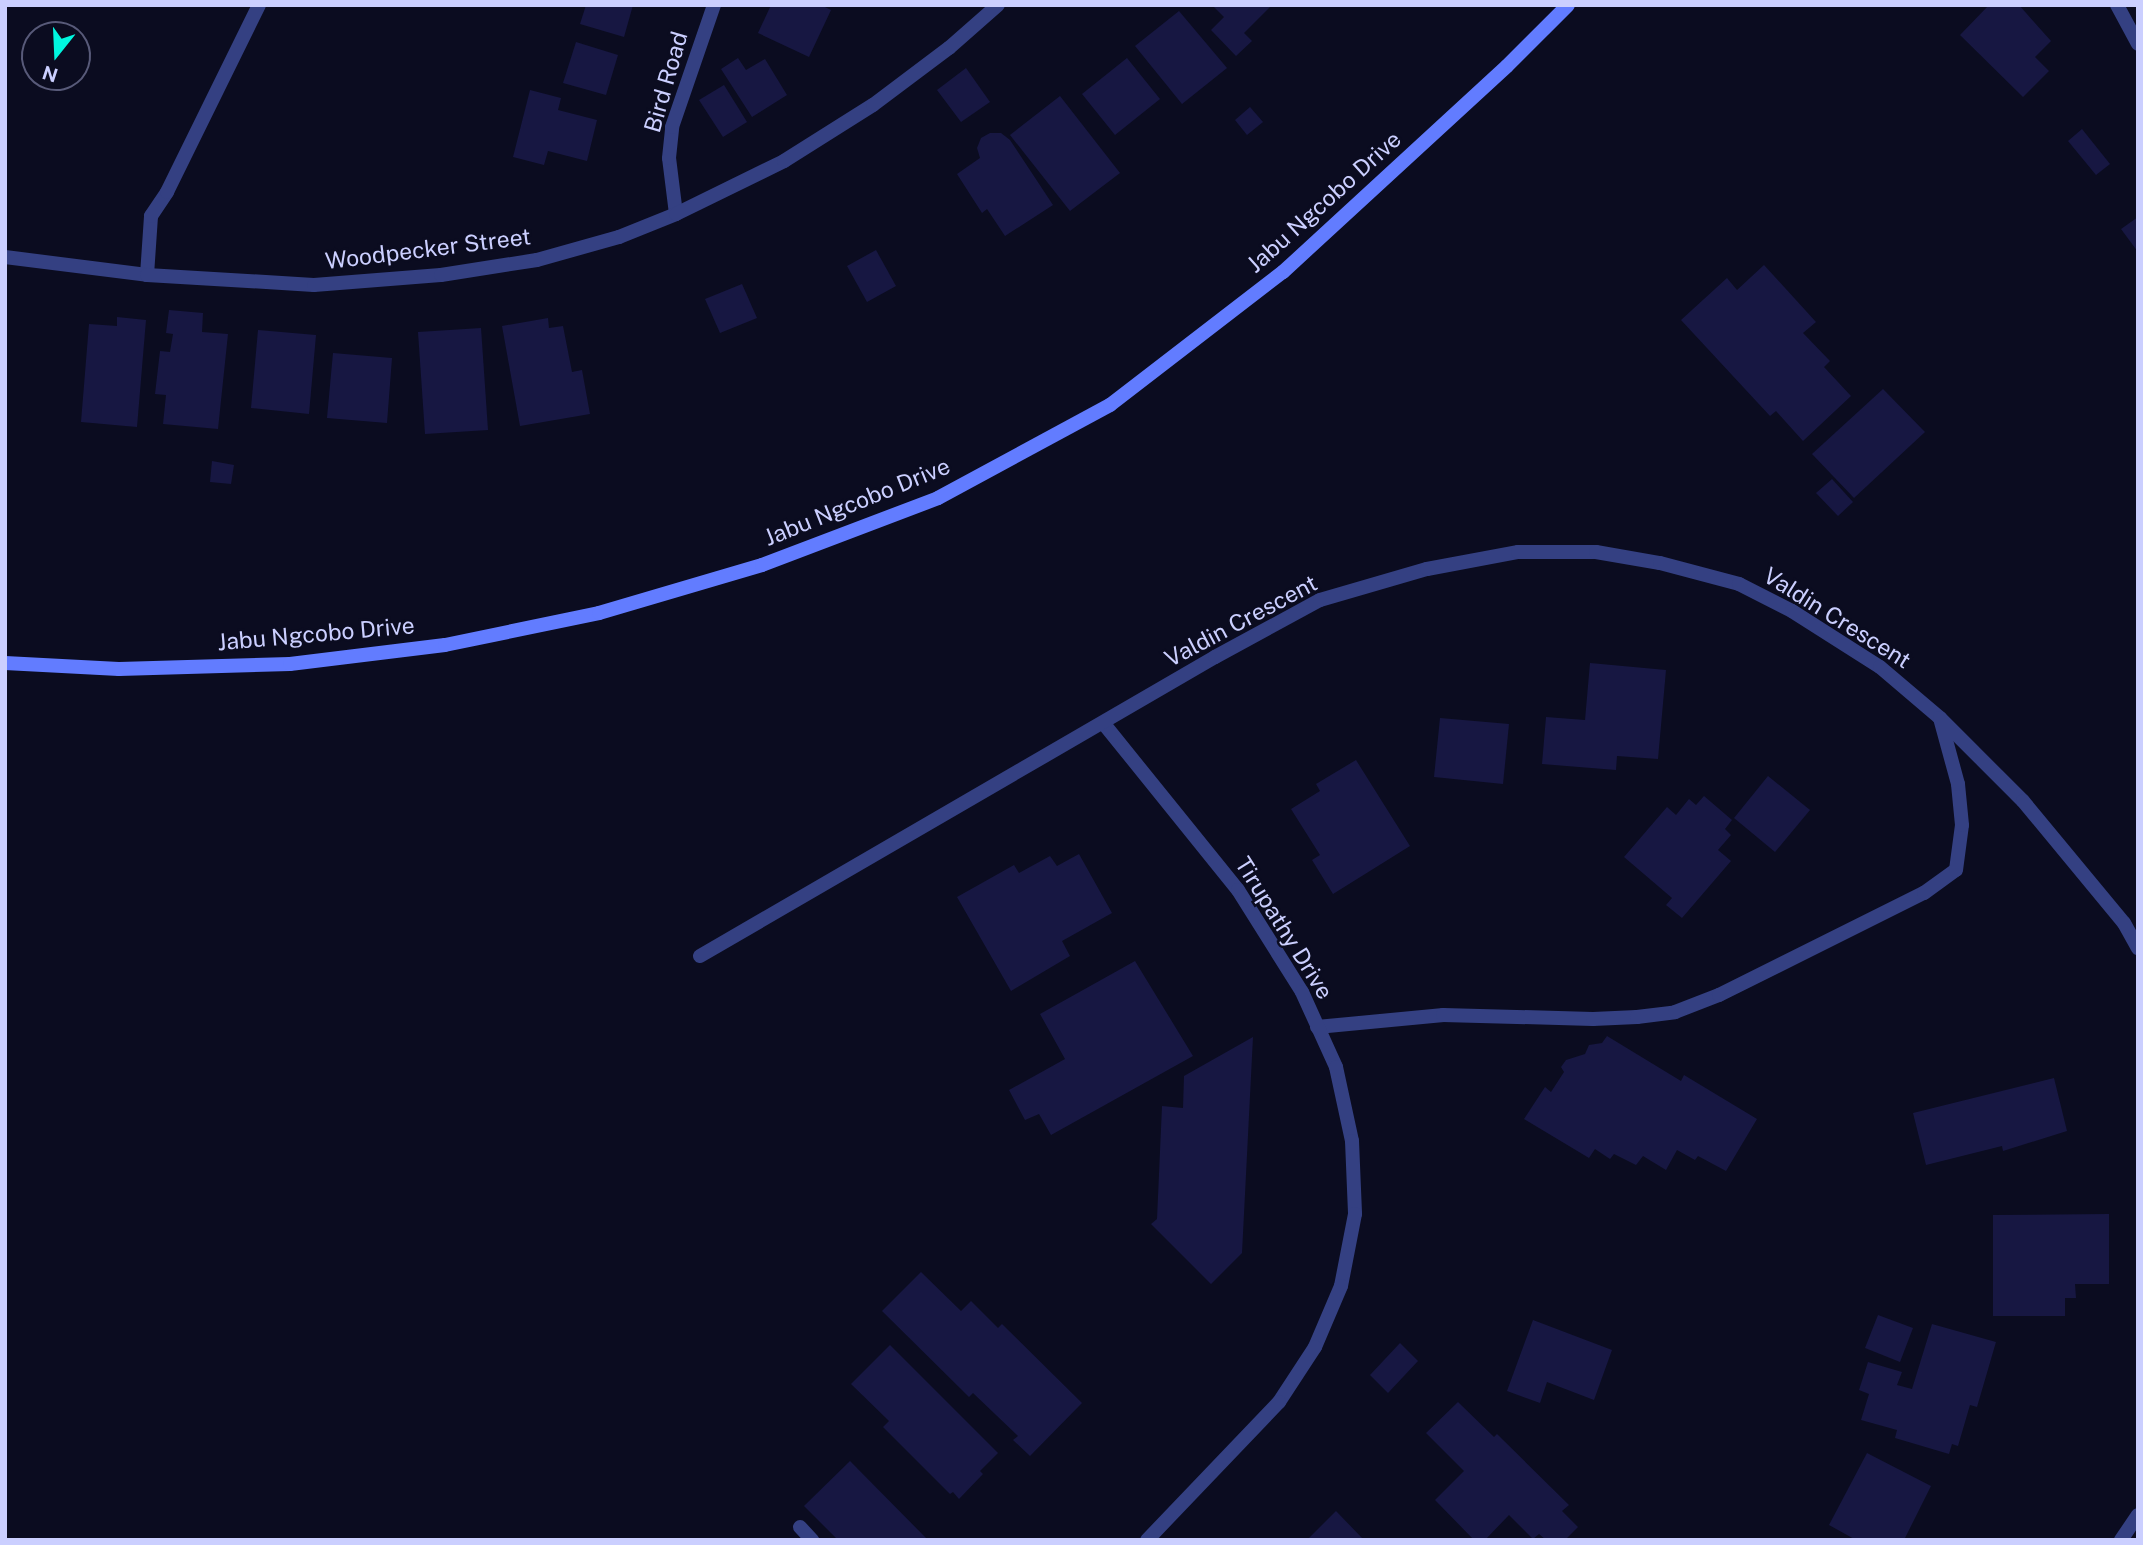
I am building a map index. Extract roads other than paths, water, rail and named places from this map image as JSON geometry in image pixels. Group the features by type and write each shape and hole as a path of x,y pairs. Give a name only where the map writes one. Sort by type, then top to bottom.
{"main road":[{"name":"Jabu Ngcobo Drive","path":"5,663 119,669 290,664 445,645 599,613 737,572 938,498 1110,405 1283,272 1507,66 1568,5"}],"street":[{"path":"147,275 151,216 167,192 259,5"},
{"name":"Bird Road","path":"676,214 669,158 672,127 714,5"},
{"name":"Woodpecker Street","path":"5,257 147,275 314,285 441,275 537,260 619,237 676,214 784,161 873,105 949,48 998,5"},
{"path":"2118,5 2138,44"},
{"name":"Valdin Crescent","path":"701,956 1104,724 1214,657 1320,600 1427,569 1518,552 1596,552 1660,563 1739,584 1792,611 1880,667 1940,718 2023,802 2124,923 2138,948"},
{"path":"1317,1027 1443,1015 1593,1019 1637,1017 1675,1012 1720,995 1924,893 1956,870 1962,825 1958,784 1940,718"},
{"name":"Tirupathy Drive","path":"1104,724 1238,890 1302,992 1336,1067 1352,1141 1355,1214 1341,1286 1315,1346 1279,1402 1147,1540"},
{"path":"2121,1540 2138,1515"},
{"path":"800,1527 812,1540"}]}
